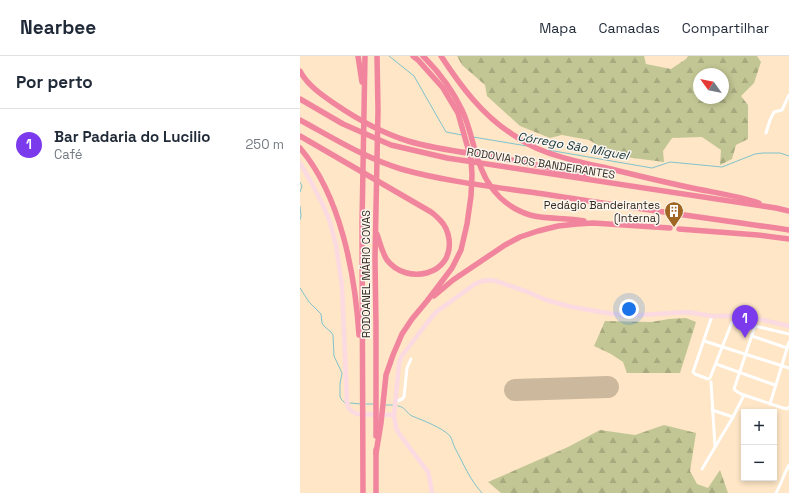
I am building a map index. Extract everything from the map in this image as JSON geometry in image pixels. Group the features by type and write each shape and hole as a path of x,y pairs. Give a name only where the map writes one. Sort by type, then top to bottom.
{"highway":[{"path":"358,56 365,99"},
{"name":"RODOANEL MÁRIO COVAS","path":"363,493 363,188 365,56"},
{"name":"RODOANEL MÁRIO COVAS","path":"377,56 378,110 375,258 376,402 378,424"},
{"path":"376,493 378,424 389,364 402,334 452,268 461,250 468,224 472,196 471,159 458,113 443,88 413,56"},
{"path":"423,56 437,70 450,88 468,124 480,167 494,192 502,200 530,215 543,218 583,220 593,223"},
{"path":"441,56 452,73 476,103 511,134 532,146 582,163 742,198 776,208"},
{"path":"300,71 310,84 329,100 352,115 384,132 408,141 453,152 489,156 535,165 627,186"},
{"name":"RODOVIA DOS BANDEIRANTES","path":"300,99 343,124 391,145 447,158 789,211"},
{"path":"300,120 346,146 373,158 401,169 445,179 789,230"},
{"path":"300,136 431,212 440,220 447,230 450,242 449,253 436,270 422,274 405,272 396,269 382,252 375,228"},
{"path":"300,148 312,164 325,186 337,216 347,251 355,288 363,393"},
{"path":"427,301 484,258 520,237 538,231 558,226 593,223 670,228"},
{"path":"679,229 789,239"}],"main road":[{"path":"300,163 323,205 330,222 336,245 342,286 347,404 352,411 357,414 394,415"},
{"path":"432,493 428,472 396,428 394,415 399,364 403,353 436,312 482,281 496,281 546,300 572,307 626,316 687,312 712,316 759,319 789,326"}],"street":[{"path":"766,133 772,115 774,112 782,110 789,96"},
{"path":"712,316 693,370 695,374 710,379 729,327 733,321 789,334"},
{"path":"755,326 734,389 736,392 785,409 789,407"},
{"path":"752,336 787,348"},
{"path":"704,341 789,368"},
{"path":"770,404 789,342"},
{"path":"395,402 404,397 408,368 411,359"},
{"path":"716,364 775,385"},
{"path":"711,382 715,447"},
{"path":"702,469 733,417 744,395"},
{"path":"712,410 733,417"},
{"path":"776,493 789,465"}],"green space":[{"path":"457,56 644,56 646,64 671,69 688,56 757,56 761,62 754,83 741,96 748,105 748,139 736,145 732,159 720,165 721,150 702,137 672,138 663,151 664,162 617,156 589,140 562,135 550,138 520,126 487,96 485,85 462,65"},
{"path":"686,318 696,322 680,373 627,373 623,362 611,354 594,346 605,321 651,322"},
{"path":"664,425 696,433 690,471 697,484 708,488 720,470 728,493 501,493 488,482 568,447 600,430 635,435"}],"waterway":[{"name":"Córrego São Miguel","path":"389,56 414,76 446,132 462,135"},
{"name":"Córrego São Miguel","path":"473,137 527,146"},
{"name":"Córrego São Miguel","path":"548,150 652,168 670,162 722,167 755,154 763,153 780,153 789,156"},
{"path":"300,182 302,186 300,192"},
{"path":"300,206 300,220"},
{"path":"300,288 309,302 321,314 322,323 333,335 334,356 342,373 340,396 345,403"},
{"path":"350,403 361,404"},
{"path":"366,404 375,404"},
{"path":"386,405 393,405"},
{"path":"398,406 403,408 412,416 438,427 450,436 467,471 482,493"}],"runway":[{"path":"515,390 608,387"}],"place":[{"name":"Pedágio Bandeirantes (Interna)","path":"674,228"},
{"name":"Bar Padaria do Lucilio","path":"745,338"}]}
